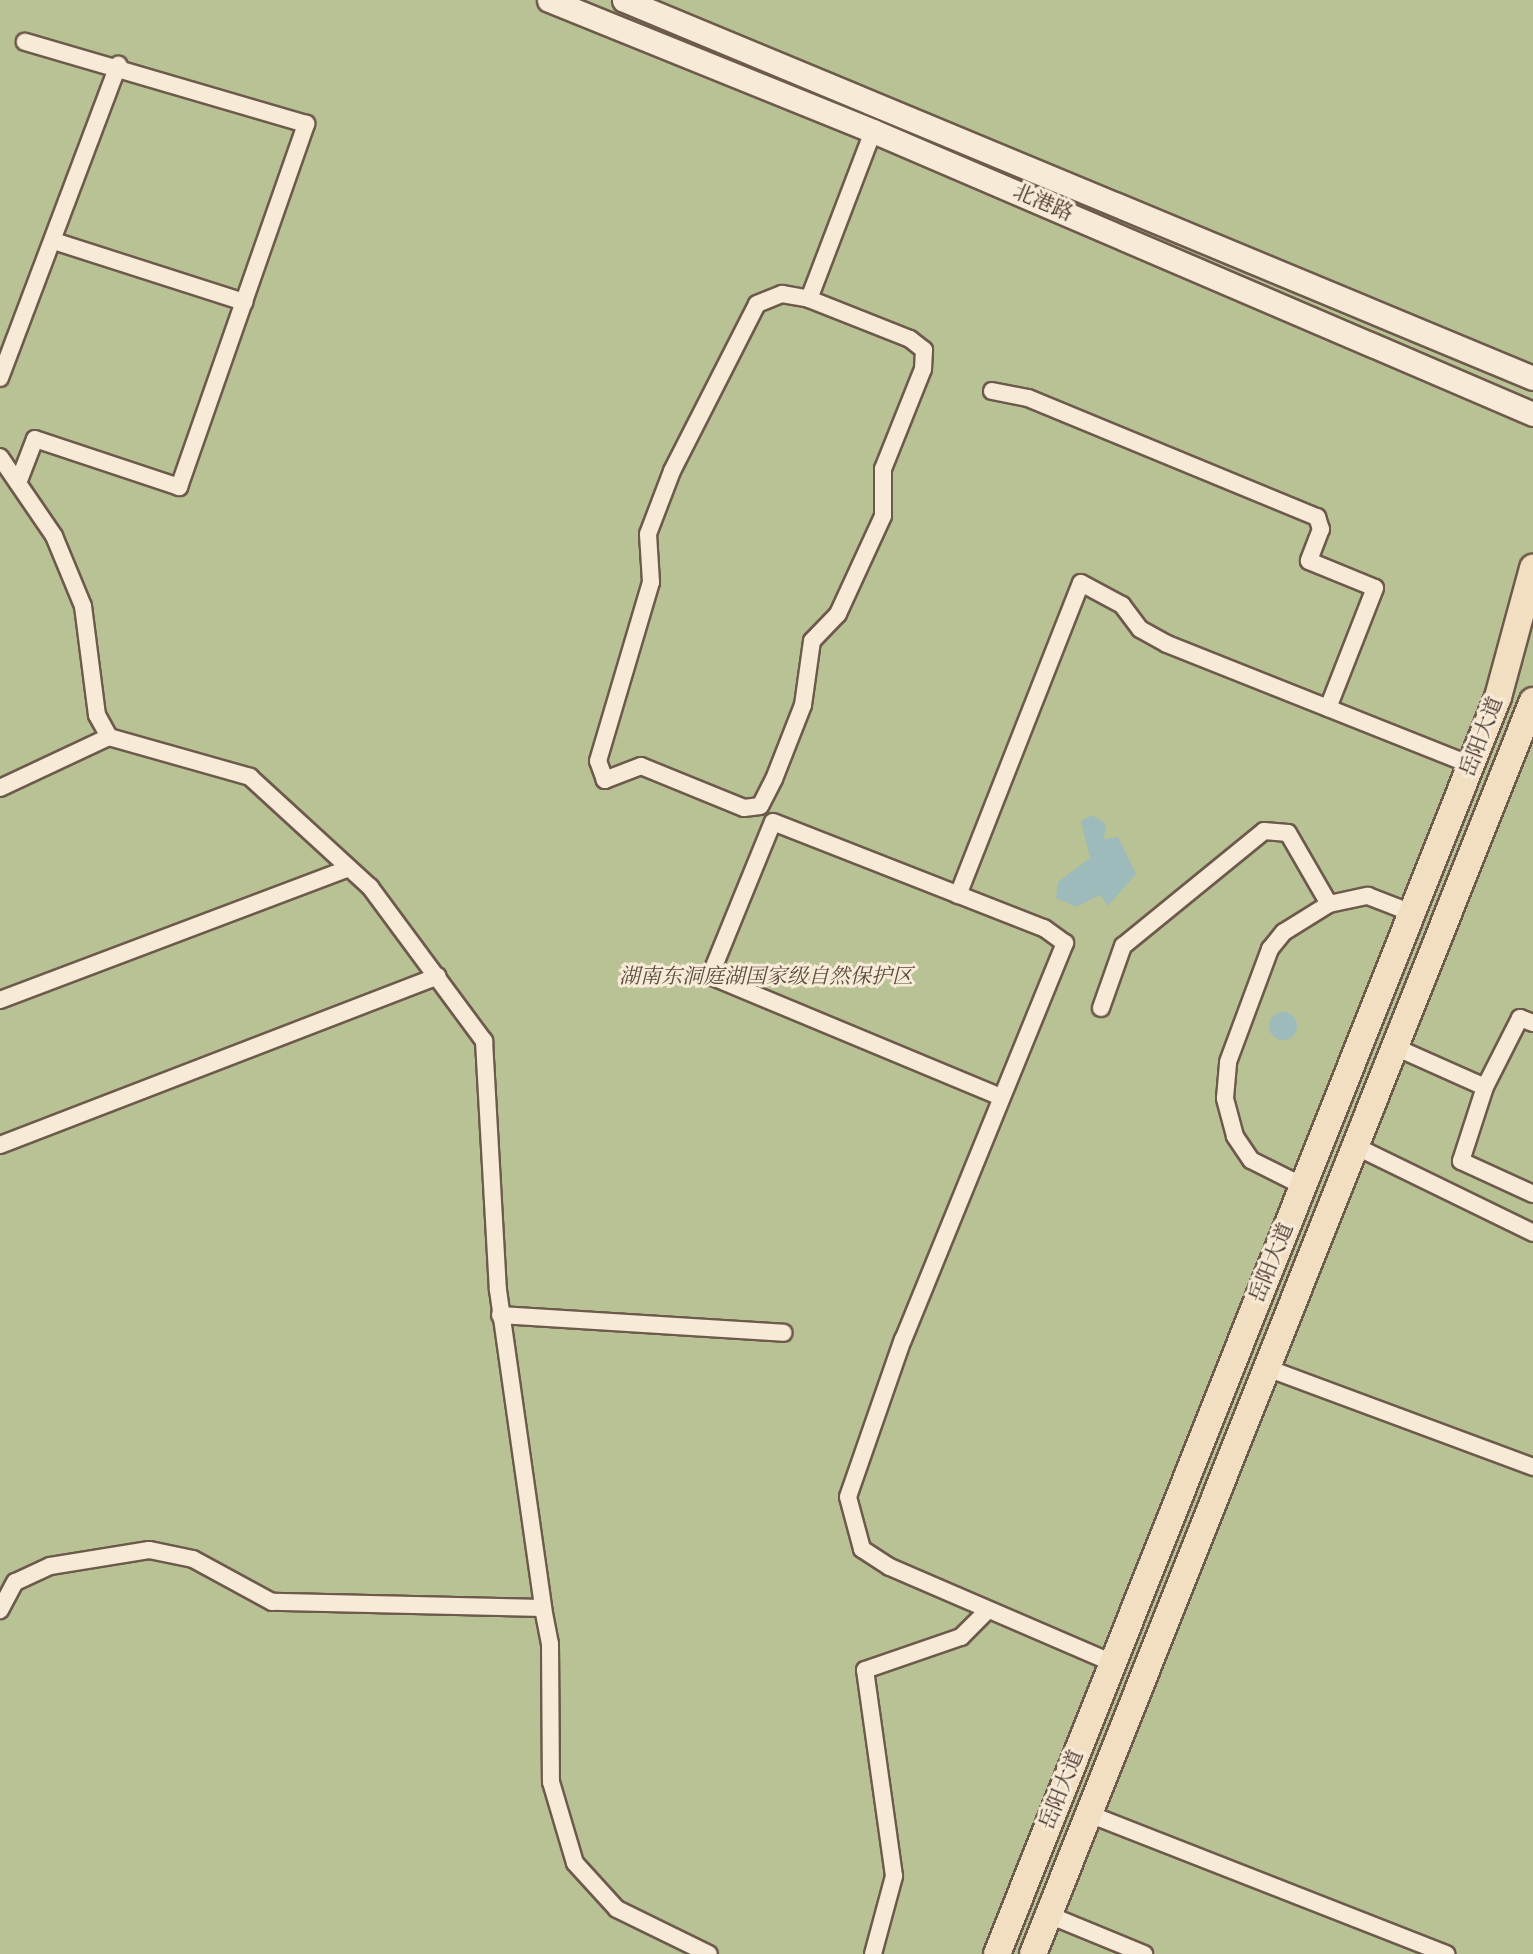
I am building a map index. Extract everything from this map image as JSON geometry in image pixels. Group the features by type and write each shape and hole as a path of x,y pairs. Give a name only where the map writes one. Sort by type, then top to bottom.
{"main road":[{"name":"北港路","path":"549,0 873,131 1533,414"},
{"name":"北港路","path":"624,0 1533,379"},
{"name":"岳阳大道","path":"997,1954 1498,697 1533,568"},
{"name":"岳阳大道","path":"1033,1954 1533,701"}],"street":[{"path":"18,482 35,439 179,487 306,124 118,65 25,42"},
{"path":"0,378 54,241 118,65"},
{"path":"810,299 873,131"},
{"path":"54,241 244,302"},
{"path":"782,294 810,299 910,339 925,350 923,376 883,469 883,516 838,614 812,641 803,705 761,806 744,808 641,766 606,780 598,761 651,582 648,534 672,471 757,304 782,294"},
{"path":"992,391 1028,398 1317,517 1321,529 1309,561 1375,588 1328,708"},
{"path":"0,457 54,536 83,606 97,715 109,737"},
{"path":"958,895 1081,583 1122,606 1140,629 1167,644 1471,765"},
{"path":"0,788 109,737 250,777 347,869 410,934 484,1041 500,1315 550,1644 551,1782 575,1863 617,1909 709,1954"},
{"path":"761,806 773,822 1044,928 1065,943 903,1339 848,1497 862,1549 988,1610 1113,1663"},
{"path":"773,822 710,976 1001,1097"},
{"path":"1101,1008 1123,946 1264,831 1288,833 1329,904"},
{"path":"0,1000 347,869"},
{"path":"1303,1186 1251,1160 1235,1136 1224,1098 1227,1062 1270,949 1284,932 1329,904 1368,896 1412,913"},
{"path":"0,1145 437,976"},
{"path":"1533,1023 1520,1018 1485,1087 1461,1161 1533,1194"},
{"path":"1395,1047 1485,1087"},
{"path":"1355,1146 1533,1233"},
{"path":"500,1315 783,1333"},
{"path":"1267,1368 1533,1467"},
{"path":"0,1609 15,1582 50,1566 149,1550 193,1559 272,1602 543,1608"},
{"path":"873,1954 894,1876 865,1670 961,1637 988,1610"},
{"path":"1089,1814 1447,1954"},
{"path":"1049,1915 1144,1954"}],"green space":[{"name":"湖南东洞庭湖国家级自然保护区","path":"0,0 1533,0 1533,1954 0,1954"}],"water":[{"path":"1092,815 1106,824 1104,839 1118,837 1136,874 1108,906 1100,895 1076,907 1056,898 1058,882 1090,858 1081,821"},
{"path":"1283,1012 1293,1016 1297,1026 1293,1036 1283,1040 1273,1036 1269,1026 1273,1016"}]}
